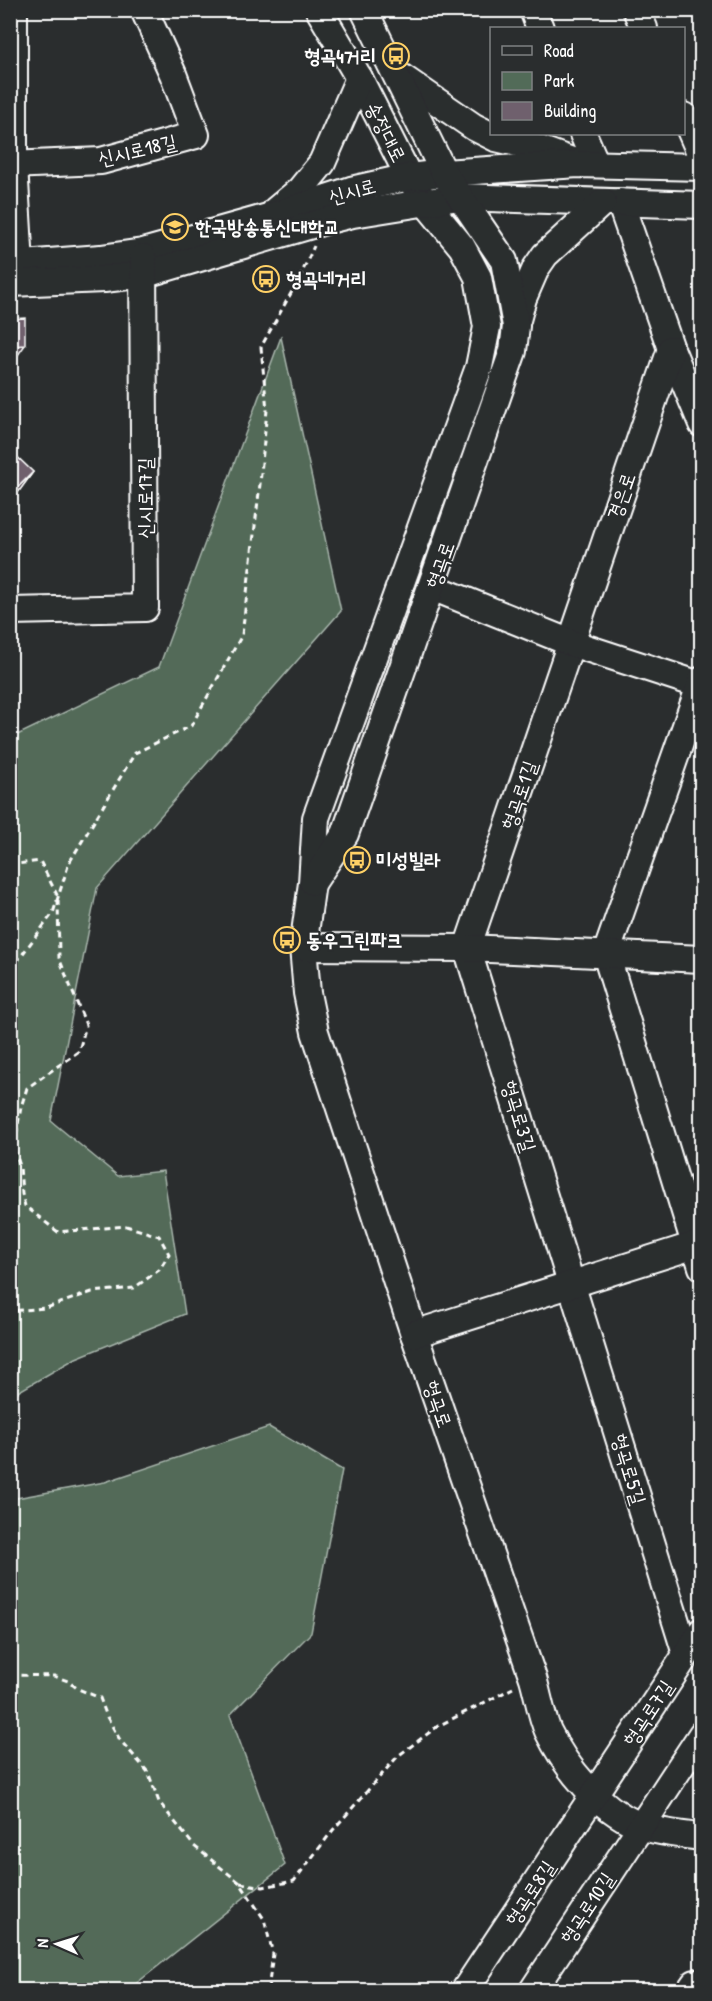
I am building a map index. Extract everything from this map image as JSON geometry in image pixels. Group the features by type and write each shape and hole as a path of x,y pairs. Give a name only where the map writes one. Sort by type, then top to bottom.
{"street":[{"path":"14,10 12,46 14,271"},
{"name":"신시로18길","path":"12,165 101,160 196,135 173,74 144,10"},
{"name":"송정대로","path":"319,10 359,78 409,177 425,202 462,247"},
{"name":"송정대로","path":"364,10 444,173 489,239"},
{"path":"532,10 540,27"},
{"path":"636,10 644,27"},
{"path":"394,72 440,105 496,138 531,146 587,164 583,135"},
{"path":"268,217 300,190 322,163 359,78"},
{"path":"685,118 702,157"},
{"name":"신시로","path":"14,271 104,279 268,217 351,190 409,177 587,164 702,167"},
{"name":"신시로","path":"144,263 325,221 459,197 702,205"},
{"path":"516,326 523,298 536,268 545,255 612,202 702,424"},
{"name":"형곡로","path":"312,883 345,834 513,351 516,326 504,261 489,239"},
{"name":"형곡로","path":"462,247 478,277 488,327 479,367 316,818 312,883 303,947 307,993 315,1032 414,1334 533,1678 548,1730 572,1769 594,1794 616,1813 640,1826 702,1837"},
{"name":"신시로17길","path":"10,611 145,608 144,263"},
{"name":"경은로","path":"571,643 671,349"},
{"path":"414,1334 571,1284 699,1252 606,954 701,682 571,643 432,587"},
{"name":"형곡로1길","path":"467,948 571,643"},
{"path":"303,947 467,948 702,959"},
{"name":"형곡로3길","path":"467,948 571,1284"},
{"name":"형곡로5길","path":"571,1284 686,1654"},
{"name":"형곡로7길","path":"594,1794 702,1631"},
{"name":"형곡로10길","path":"533,1990 702,1734"},
{"name":"형곡로8길","path":"465,1990 594,1794"},
{"path":"690,1990 695,1983 702,1982"}],"path":[{"path":"10,971 53,914 69,863 135,753 191,726 242,635 267,410 261,347 300,277 325,221"},
{"path":"10,865 40,861 58,897 59,958 86,1025 79,1051 27,1088 21,1107 14,1148 20,1166 25,1206 58,1232 126,1226 159,1236 169,1254 159,1270 134,1288 92,1292 46,1308 10,1311"},
{"path":"10,1675 54,1676 100,1698 107,1717 120,1740 147,1772 159,1802 194,1846 240,1883 264,1919 273,1954 268,1990"},
{"path":"240,1883 263,1887 294,1881 333,1830 398,1756 438,1726 533,1678"}],"green space":[{"path":"281,337 341,611 97,888 51,1121 118,1176 163,1171 185,1314 76,1358 11,1396 11,738 159,667"},
{"path":"269,1427 342,1470 311,1633 230,1715 285,1865 128,1990 11,1990 11,1499 105,1482"}],"building":[{"path":"25,318 25,345 11,346 14,435 10,435 10,319"},
{"path":"10,450 33,472 14,491 10,489"}],"place":[{"name":"형곡4거리","path":"396,56"},
{"name":"한국방송통신대학교","path":"175,227"},
{"name":"형곡네거리","path":"266,279"},
{"name":"미성빌라","path":"357,860"},
{"name":"동우그린파크","path":"287,940"}]}
